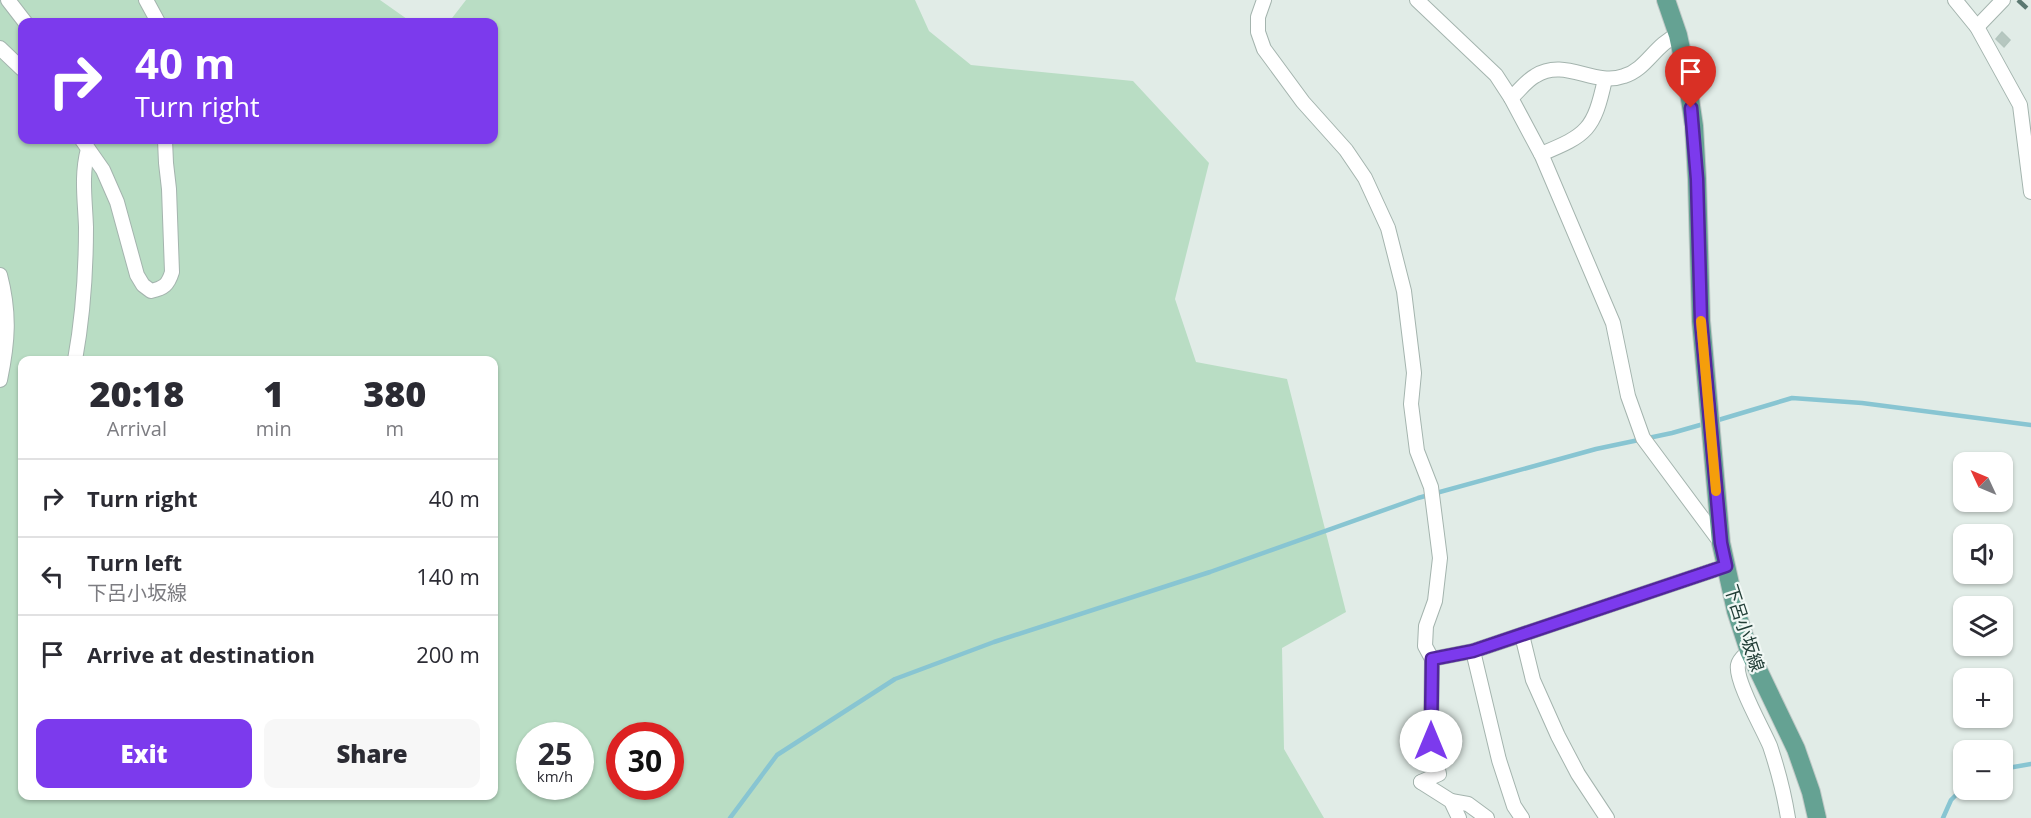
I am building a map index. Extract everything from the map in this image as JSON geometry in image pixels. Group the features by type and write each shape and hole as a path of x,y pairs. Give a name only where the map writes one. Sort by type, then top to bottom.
{"main road":[{"name":"下呂小坂線","path":"1666,0 1678,35 1694,126 1701,321 1721,543 1736,611 1749,651 1796,749 1812,792 1817,818"}],"street":[{"path":"8,0 22,18"},
{"path":"147,0 156,18"},
{"path":"1264,0 1258,17 1258,32 1264,49 1303,102 1346,150 1365,178 1388,228 1404,291 1413,360 1411,404 1417,451 1433,494 1440,558 1436,601 1426,626 1425,646 1432,659 1431,741 1439,774 1421,782 1451,801 1468,804 1487,818"},
{"path":"1417,0 1496,75 1511,98 1541,154 1613,323 1628,396 1643,438 1721,543"},
{"path":"1955,0 1977,27 2020,105 2031,192"},
{"path":"1977,27 2003,0"},
{"path":"1511,98 1534,76 1554,69 1580,72 1605,80 1631,74 1642,66 1664,42 1678,35"},
{"path":"0,48 18,65"},
{"path":"1541,154 1576,138 1592,123 1605,80"},
{"path":"85,144 103,170 117,202 137,275 143,285 151,291 163,288 169,283 171,272 170,189 165,144"},
{"path":"76,356 85,285 83,167 85,144"},
{"path":"0,275 8,318 5,358 0,380"},
{"path":"1432,659 1473,651 1726,566"},
{"path":"1522,635 1533,681 1554,727 1578,774 1606,818"},
{"path":"1473,651 1499,760 1514,806 1522,818"},
{"path":"1749,651 1738,665 1739,679 1769,744 1783,788 1788,818"},
{"path":"1451,801 1459,818"}],"green space":[{"path":"0,0 380,0 406,18 18,18 18,144 498,144 498,18 452,18 466,0 915,0 929,31 971,65 1133,81 1209,163 1175,299 1196,362 1287,379 1346,612 1282,648 1284,749 1324,818 0,818"}],"building":[{"path":"2002,32 2010,40 2004,47 1996,39"}],"waterway":[{"path":"1715,421 1792,398 1862,403 2031,425"},
{"path":"730,818 777,755 895,679 994,642 1210,572 1418,498 1596,449 1707,423"},
{"path":"2013,767 2031,764"},
{"path":"1943,818 1953,798"}],"railway":[{"path":"2018,0 2031,12"}],"slow traffic":[{"path":"1701,321 1716,491"}],"route":[{"path":"1431,741 1432,659 1473,651 1726,566 1721,543 1701,321 1697,179 1691,108"}]}
